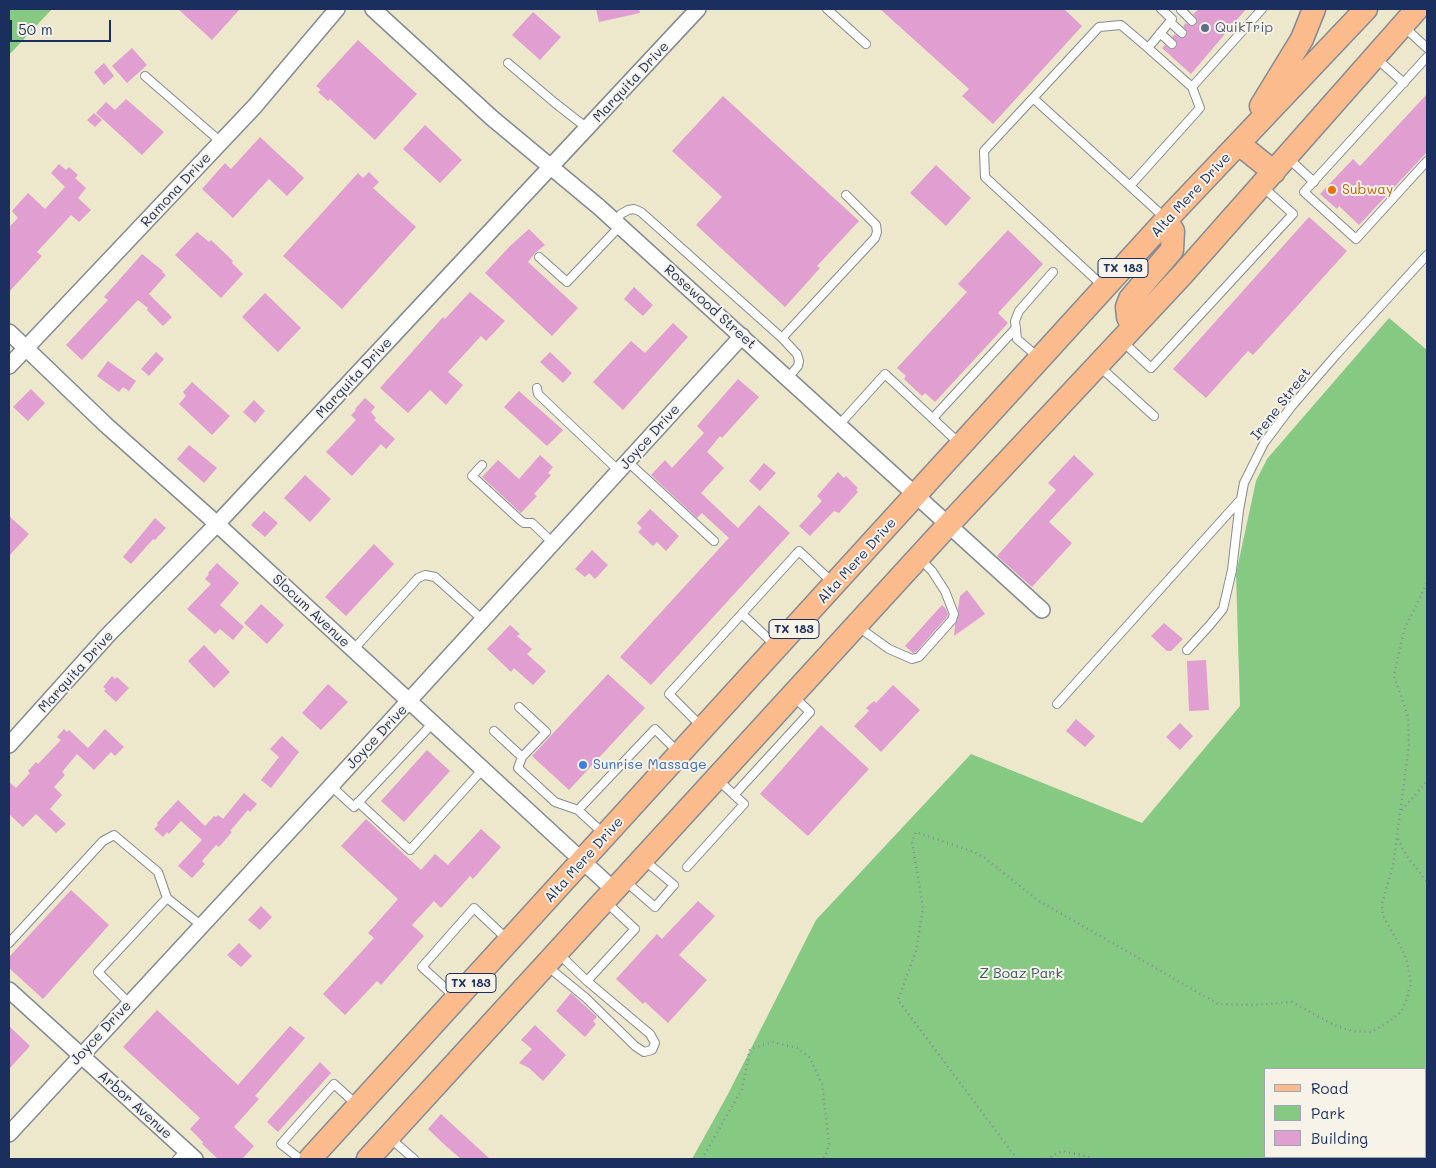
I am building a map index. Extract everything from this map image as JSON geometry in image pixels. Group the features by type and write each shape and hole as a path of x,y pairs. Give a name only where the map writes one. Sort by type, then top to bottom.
{"main road":[{"path":"1274,171 1239,144 1302,39 1314,9"},
{"name":"Alta Mere Drive","path":"310,1159 1166,220 1366,9"},
{"name":"TX 183","path":"368,1159 948,524 1127,334 1409,17"},
{"path":"1127,334 1127,307 1130,299 1172,250 1172,231 1166,220"}],"street":[{"name":"Ramona Drive","path":"9,366 255,106 338,9"},
{"name":"Rosewood Street","path":"373,9 492,118 618,224 1042,610"},
{"name":"Marquita Drive","path":"9,745 108,635 217,524 551,167 694,10"},
{"name":"Slocum Avenue","path":"9,332 106,425 217,524 614,890"},
{"name":"Joyce Drive","path":"9,1134 409,702 742,336"},
{"name":"Arbor Avenue","path":"9,990 81,1055 186,1156"}],"lane":[{"path":"827,9 866,44"},
{"path":"1161,9 1182,33"},
{"path":"1192,87 1201,72 1252,14 1262,9"},
{"path":"1148,48 1182,10 1192,21"},
{"path":"1409,17 1427,48"},
{"path":"1105,288 985,177 984,151 1099,27 1120,24 1192,87 1200,108 1130,186"},
{"path":"1160,34 1172,44"},
{"path":"1374,56 1404,83"},
{"path":"1427,57 1304,192 1356,239 1427,161"},
{"path":"508,63 587,128"},
{"path":"145,76 221,142"},
{"path":"1033,98 1166,220"},
{"path":"1274,171 1314,182"},
{"path":"1127,334 1151,368 1293,214 1274,171"},
{"path":"782,338 875,238 877,232 876,225 846,195"},
{"path":"539,257 567,282 618,224 622,214 628,210 641,212 793,349 799,361 798,366 788,378"},
{"name":"Irene Street","path":"1187,650 1223,609 1232,570 1244,483 1264,442 1336,355 1427,254"},
{"path":"1039,359 1017,339 1015,321 1019,311 1053,272"},
{"path":"933,418 1016,328"},
{"path":"1098,365 1154,416"},
{"path":"839,425 885,374 961,445"},
{"path":"537,388 538,394 714,542"},
{"path":"482,465 472,476 520,520 524,523 532,523 554,543"},
{"path":"1057,704 1241,498"},
{"path":"704,728 669,694 799,551 834,585"},
{"path":"856,625 888,649 912,659 919,658 952,620 954,614 946,591 919,557"},
{"path":"353,650 418,578 425,575 435,577 483,620"},
{"path":"742,614 778,647"},
{"path":"734,795 810,712 792,695"},
{"path":"518,707 546,732 522,757 518,768 555,802 578,810 605,836"},
{"path":"331,786 354,807 433,723"},
{"path":"578,810 655,730 680,754"},
{"path":"494,731 522,757"},
{"path":"358,802 410,850 483,770"},
{"path":"687,866 744,804 716,779"},
{"path":"9,943 103,841 114,835 158,872 167,898 202,926"},
{"path":"614,890 655,907 674,886 643,859"},
{"path":"587,981 635,929 614,890"},
{"path":"129,1003 98,972 167,898"},
{"path":"457,999 422,966 474,908 509,941"},
{"path":"551,959 587,981 650,1034 655,1043 652,1050 644,1052 634,1046 586,998 551,959"},
{"path":"300,1159 282,1144 334,1084 359,1106"},
{"path":"389,1136 414,1159"}],"path":[{"path":"1017,1159 898,1000 916,951 923,908 912,842 916,832 974,852 985,858 1036,899 1218,1004 1254,1005 1292,1002 1334,1025 1352,1031 1370,1032 1401,1012 1411,982 1402,949 1383,916 1382,903 1393,866 1409,745 1408,716 1394,676 1404,630 1427,583"},
{"path":"1401,811 1427,781"},
{"path":"1397,838 1406,854 1427,882"},
{"path":"702,1159 742,1089 750,1049 772,1042 798,1048 809,1057 822,1084 829,1143 823,1159"},
{"path":"1046,1159 1062,1151 1090,1157 1090,1159"}],"green space":[{"path":"9,9 52,9 9,55"},
{"name":"Z Boaz Park","path":"1389,318 1427,350 1427,1159 692,1159 727,1096 816,920 971,754 1142,823 1240,706 1236,574 1256,481 1267,459"}],"building":[{"path":"178,9 240,9 212,40"},
{"path":"596,9 639,9 640,13 599,22"},
{"path":"880,9 1064,9 1082,26 993,124 962,96 969,89"},
{"name":"QuikTrip","path":"1199,9 1246,9 1191,74 1162,48 1165,45 1170,49 1176,48 1177,43 1172,37 1175,34 1180,38 1186,37 1187,32 1183,26 1186,23 1191,26 1196,25 1197,19 1193,14"},
{"path":"533,12 561,37 540,60 512,35"},
{"path":"358,40 417,94 375,140 330,99 328,101 318,92 321,90 316,86"},
{"path":"132,48 147,65 127,83 112,66"},
{"path":"104,63 114,76 104,85 94,72"},
{"path":"1427,94 1427,152 1359,225 1339,206 1337,209 1320,194 1353,159 1360,166"},
{"path":"723,96 859,221 817,266 820,268 785,307 696,225 722,197 672,151"},
{"path":"126,99 164,132 142,155 96,113 106,102 115,110"},
{"path":"94,113 102,120 95,127 87,120"},
{"path":"425,125 462,160 440,183 403,149"},
{"path":"260,137 304,178 287,196 269,179 233,218 202,189 225,163 231,169"},
{"path":"59,164 66,170 69,167 78,175 75,178 86,188 78,198 91,210 79,222 71,215 37,252 42,256 9,292 9,227 18,218 12,211 28,193 45,209 65,187 51,173"},
{"path":"936,165 971,198 946,226 910,193"},
{"path":"369,172 379,182 373,188 416,227 342,309 283,256 358,173 363,178"},
{"path":"1309,217 1347,251 1253,355 1248,351 1206,398 1173,369"},
{"path":"529,229 545,245 528,262 578,308 552,336 485,273"},
{"path":"1008,230 1043,264 998,313 1008,323 935,402 925,393 922,396 904,379 906,376 897,368 967,292 958,284"},
{"path":"197,232 209,242 211,240 233,261 232,263 243,274 221,298 175,255"},
{"path":"142,254 166,275 149,294 172,317 163,326 147,310 148,308 138,300 82,360 66,345 108,300 104,297"},
{"path":"634,287 653,305 643,316 624,299"},
{"path":"470,292 505,321 486,341 481,336 448,372 463,385 446,405 430,390 408,413 380,388 443,317 445,319"},
{"path":"265,293 301,328 278,352 242,317"},
{"path":"673,323 688,337 623,410 593,382 631,341 645,353"},
{"path":"156,352 164,359 149,376 141,369"},
{"path":"550,352 572,373 563,383 540,362"},
{"path":"108,361 136,381 129,391 123,387 119,392 97,376"},
{"path":"738,379 759,397 722,438 720,436 707,452 724,468 701,493 738,528 759,505 790,533 651,685 620,657 729,538 702,513 697,518 651,475 665,460 672,468 704,433 697,426"},
{"path":"192,382 230,416 212,435 179,404 186,396 183,392"},
{"path":"31,389 45,403 28,421 13,407"},
{"path":"519,391 563,430 547,446 504,407"},
{"path":"365,398 375,407 371,412 376,418 374,420 395,439 386,449 381,444 352,476 326,452 356,420 351,415"},
{"path":"254,400 265,411 255,423 243,412"},
{"path":"189,445 217,468 204,483 177,459"},
{"path":"540,455 553,467 548,473 551,475 534,494 537,496 521,513 482,477 498,460 519,479"},
{"path":"1074,455 1094,474 1049,522 1072,543 1032,587 997,556 1056,490 1048,483"},
{"path":"764,463 776,473 760,491 749,481"},
{"path":"838,472 844,478 846,476 858,488 856,490 858,492 839,513 834,511 810,536 799,526 822,501 817,496"},
{"path":"305,475 331,499 310,522 284,498"},
{"path":"650,509 679,536 666,551 657,542 653,546 638,532 642,528 637,523"},
{"path":"264,511 278,523 265,537 251,525"},
{"path":"9,516 29,534 9,556"},
{"path":"155,518 166,528 155,540 153,539 131,564 123,557"},
{"path":"374,544 394,564 346,616 325,597"},
{"path":"592,550 608,565 595,579 589,573 585,577 575,569"},
{"path":"217,563 239,583 220,605 244,627 233,640 220,629 215,634 187,609 211,584 205,579"},
{"path":"967,590 985,614 954,636 955,625 959,615 960,596"},
{"path":"261,604 284,625 267,644 244,623"},
{"path":"942,605 946,609 947,617 913,653 905,646"},
{"path":"1164,623 1183,639 1171,651 1167,651 1151,636"},
{"path":"510,625 520,634 517,636 532,649 527,654 546,671 533,685 514,668 511,672 487,649"},
{"path":"204,645 230,672 214,688 188,661"},
{"path":"1206,660 1209,710 1189,711 1187,661"},
{"path":"608,674 645,708 569,790 532,756"},
{"path":"112,676 115,679 117,677 129,688 116,702 104,691 106,689 103,687"},
{"path":"328,684 348,702 321,730 302,713"},
{"path":"893,685 920,710 881,752 854,726 869,711 866,708 874,701 876,703"},
{"path":"1076,719 1095,736 1085,747 1066,731"},
{"path":"1180,723 1193,736 1180,750 1166,737"},
{"path":"821,725 869,769 808,836 760,794"},
{"path":"64,729 67,732 69,730 88,748 105,729 124,747 115,756 111,752 94,770 77,754 62,772 65,775 54,787 62,795 50,809 66,824 56,833 36,814 23,827 9,814 9,782 16,788 30,773 28,771 36,762 38,764 61,740 57,737"},
{"path":"282,736 299,752 271,788 261,780 279,757 270,749"},
{"path":"427,750 450,771 404,822 381,801"},
{"path":"244,793 257,804 250,812 248,810 219,847 216,845 202,861 205,864 192,878 178,866 202,840 181,821 169,834 167,832 163,837 154,829 158,825 157,823 178,800 205,826 214,816 218,815 223,819"},
{"path":"366,819 421,870 435,854 448,865 481,829 501,847 473,879 470,876 441,908 434,901 412,925 424,936 381,985 377,981 345,1015 323,994 374,938 368,933 398,899 341,846"},
{"path":"71,890 109,925 43,999 9,968 9,957"},
{"path":"698,901 715,916 679,955 707,980 668,1023 645,1002 643,1004 616,979 657,934 662,939"},
{"path":"261,906 272,917 260,930 248,920"},
{"path":"239,943 252,956 241,967 227,955"},
{"path":"571,993 597,1017 593,1021 596,1024 585,1037 556,1011"},
{"path":"157,1010 238,1085 290,1026 305,1038 255,1096 259,1099 234,1127 254,1146 242,1159 218,1159 202,1144 203,1142 190,1129 200,1118 123,1047"},
{"path":"535,1025 566,1055 543,1081 529,1068 519,1063 532,1049 521,1040"},
{"path":"9,1026 30,1046 9,1069"},
{"path":"320,1062 331,1073 278,1132 267,1122"},
{"path":"441,1114 490,1159 461,1159 447,1147 428,1129"}],"place":[{"name":"QuikTrip","path":"1205,28"},
{"name":"Subway","path":"1332,190"},
{"name":"Sunrise Massage","path":"583,765"}]}
